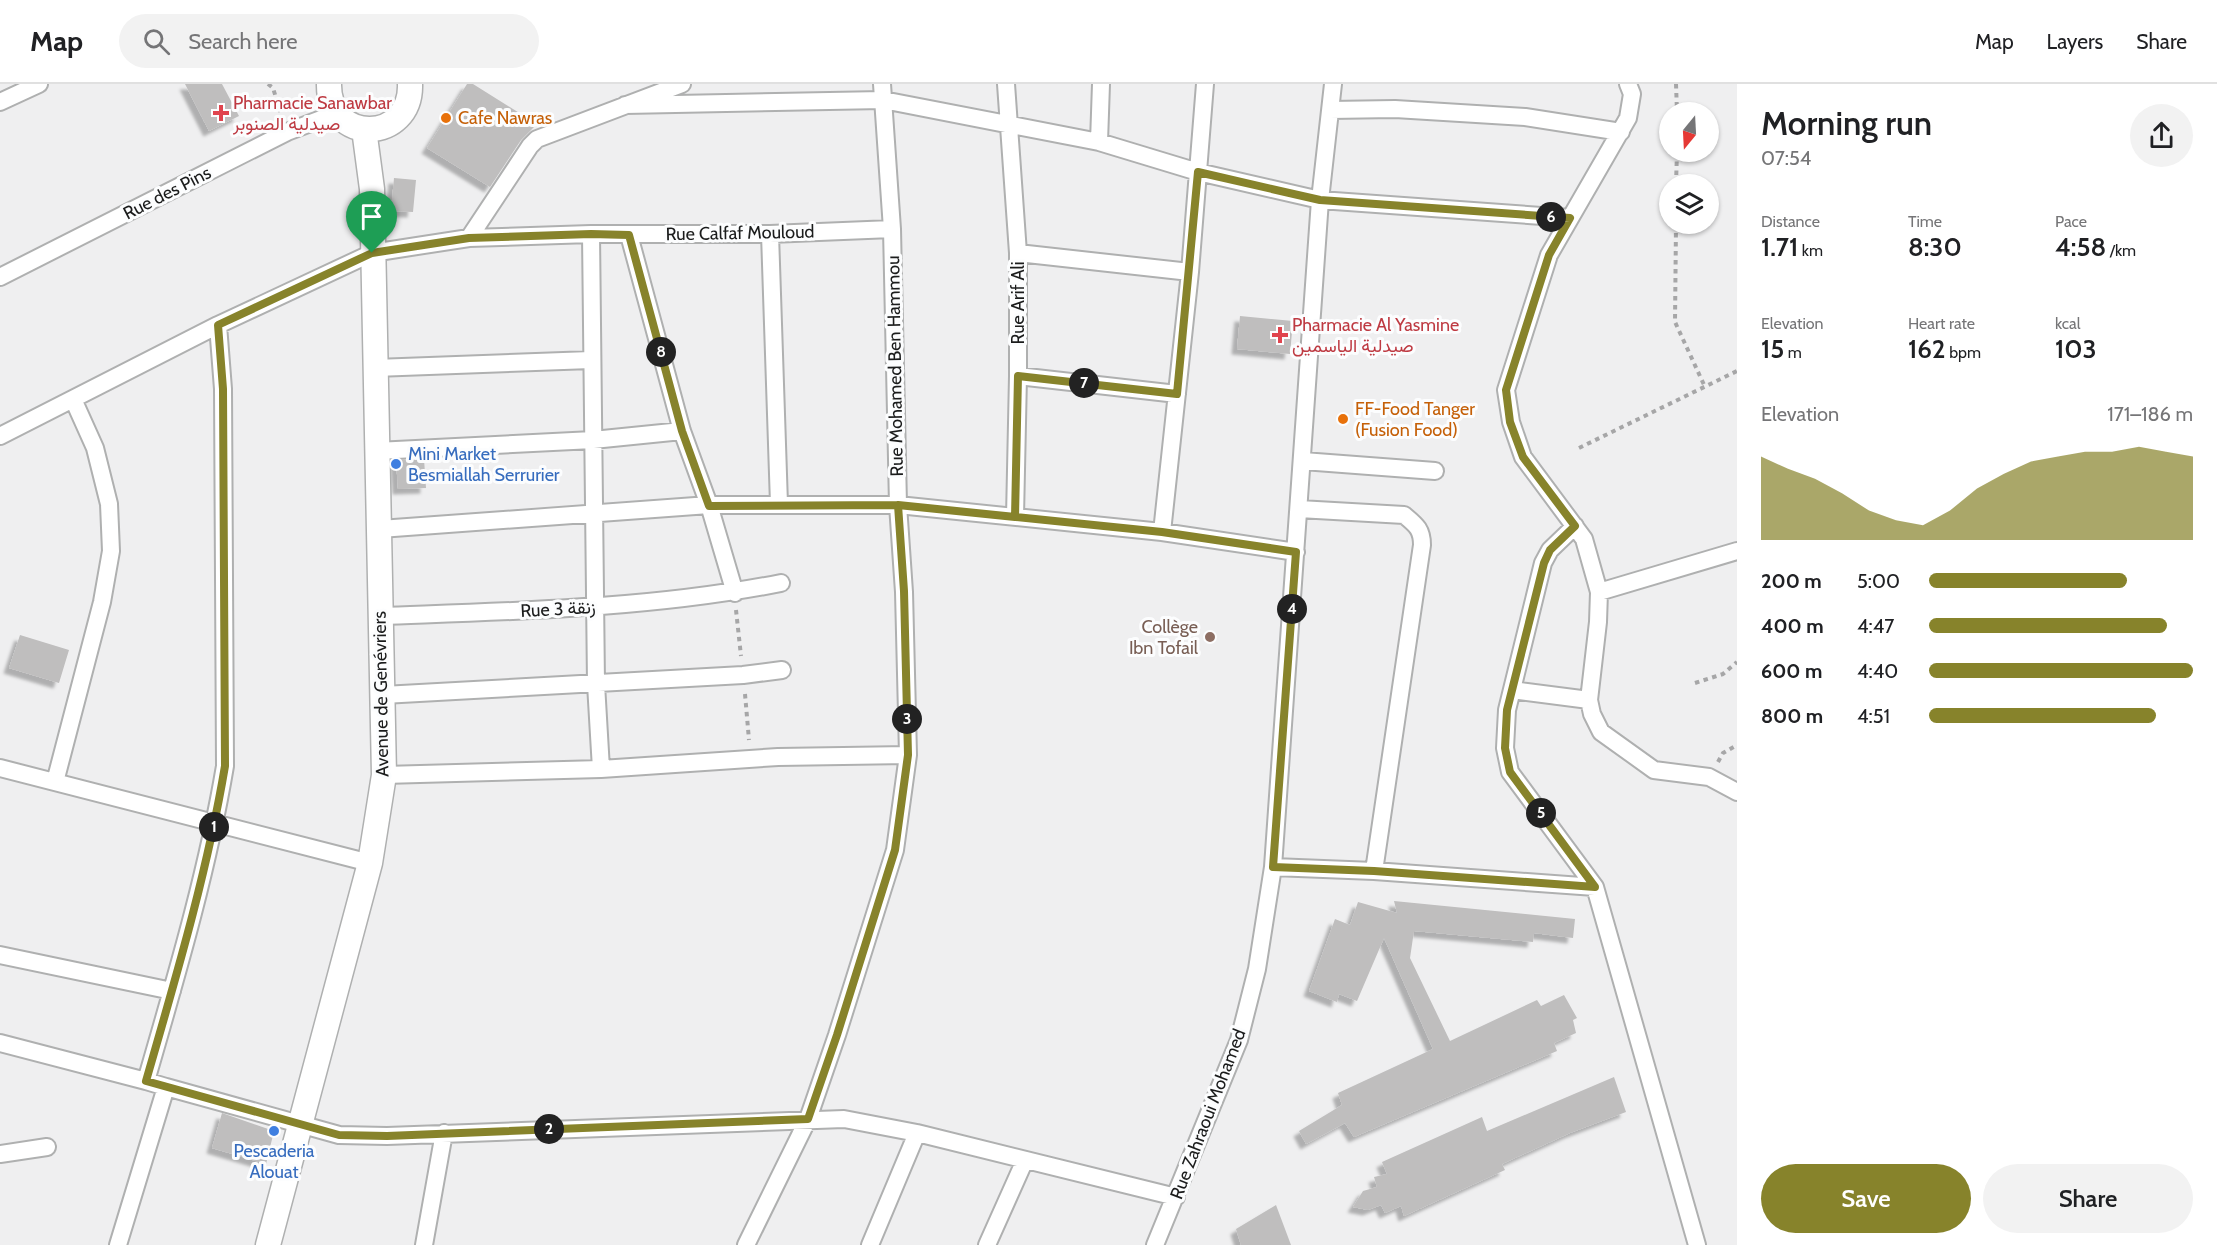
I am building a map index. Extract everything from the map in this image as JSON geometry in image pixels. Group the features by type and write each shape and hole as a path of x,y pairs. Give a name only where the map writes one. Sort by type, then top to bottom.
{"street":[{"path":"0,102 39,84"},
{"path":"330,84 332,103 337,113 344,121 364,129 377,129 389,125 399,117 407,106 413,87"},
{"path":"469,238 530,146 537,139 682,84"},
{"name":"Rue Arif Ali","path":"1006,84 1018,253 1015,517"},
{"path":"1099,142 1101,84"},
{"path":"1162,532 1190,272 1205,84"},
{"name":"Rue Zahraoui Mohamed","path":"1155,1245 1239,1040 1257,969 1273,867 1320,200 1333,84"},
{"path":"1628,84 1632,94 1629,118 1549,255 1506,390 1510,422 1523,457 1584,539 1599,592 1589,700 1592,714 1601,732 1654,770 1709,777 1737,792"},
{"path":"625,105 883,92 1009,125 1099,142 1198,172 1320,200 1570,218"},
{"name":"Rue Mohamed Ben Hammou","path":"746,1245 808,1119 837,1035 895,850 908,755 904,591 898,505 892,229 883,92"},
{"path":"1330,110 1395,109 1525,117 1621,132"},
{"name":"Rue des Pins","path":"0,277 287,132 337,113"},
{"name":"Avenue de Genévriers","path":"268,1245 370,863 384,775 372,189 364,129"},
{"name":"Rue Calfaf Mouloud","path":"0,436 218,325 372,253 469,238 591,234 770,234 892,229"},
{"path":"591,234 596,684 601,769"},
{"path":"770,234 779,504"},
{"path":"629,235 682,431 709,506 735,593"},
{"path":"1018,253 1190,272"},
{"path":"146,1081 215,824 225,766 223,389 218,325"},
{"path":"375,368 591,360"},
{"path":"1018,376 1177,394"},
{"path":"55,782 102,602 111,551 109,504 94,448 73,399"},
{"path":"376,451 592,440 682,431"},
{"path":"1303,461 1435,471"},
{"path":"380,529 709,506 898,505 1162,532 1296,552"},
{"path":"1299,509 1404,515 1416,525 1422,535 1374,871"},
{"path":"1575,526 1550,550 1544,563 1507,710 1505,748 1510,772 1595,887 1697,1245"},
{"path":"1599,592 1737,550"},
{"name":"Rue 3 زنقة","path":"380,616 595,608 735,593 781,584"},
{"path":"383,695 743,675 782,670"},
{"path":"1512,690 1589,700"},
{"path":"384,775 601,769 778,757 908,755"},
{"path":"0,768 370,863"},
{"path":"1273,867 1374,871 1595,887"},
{"path":"0,955 172,991"},
{"path":"0,1043 339,1135 844,1119 917,1133 1176,1197"},
{"path":"118,1245 166,1087"},
{"path":"424,1245 444,1133"},
{"path":"870,1245 917,1133"},
{"path":"0,1154 47,1147"},
{"path":"987,1245 1025,1160"}],"path":[{"path":"268,84 273,88 287,132"},
{"path":"1676,84 1677,102"},
{"path":"1676,234 1675,322 1705,387"},
{"path":"1579,448 1737,371"},
{"path":"1695,683 1723,674 1737,662"}],"building":[{"path":"185,84 222,84 239,116 209,131"},
{"path":"467,84 473,84 537,124 521,140 490,187 427,148"},
{"path":"394,178 416,180 413,212 391,211"},
{"path":"1240,316 1293,321 1290,354 1237,349"},
{"path":"424,459 426,488 398,489 396,460"},
{"path":"20,635 69,650 59,683 9,668"},
{"path":"1394,901 1575,919 1573,938 1534,933 1533,942 1414,931 1410,958 1450,1041 1537,1000 1541,1006 1564,995 1577,1018 1573,1020 1576,1033 1554,1043 1557,1051 1354,1137 1345,1123 1306,1144 1299,1131 1342,1105 1338,1093 1433,1049 1384,938 1357,1001 1339,994 1337,1002 1309,991 1335,919 1350,925 1358,902 1397,913"},
{"path":"1614,1077 1626,1112 1570,1133 1502,1164 1505,1170 1404,1216 1401,1206 1385,1213 1381,1205 1368,1210 1353,1207 1363,1191 1377,1187 1374,1177 1387,1174 1382,1162 1482,1117 1487,1131"},
{"path":"222,1113 274,1131 266,1164 212,1148"},
{"path":"1276,1205 1291,1245 1241,1245 1236,1229"}],"place":[{"name":"Pharmacie Sanawbar صيدلية الصنوبر","path":"221,113"},
{"name":"Cafe Nawras","path":"446,118"},
{"name":"Pharmacie Al Yasmine صيدلية الياسمين","path":"1280,335"},
{"name":"FF-Food Tanger (Fusion Food)","path":"1343,419"},
{"name":"Mini Market Besmiallah Serrurier","path":"396,464"},
{"name":"Collège Ibn Tofail","path":"1210,637"},
{"name":"Pescaderia Alouat","path":"274,1131"}],"route":[{"path":"372,253 218,325 223,389 225,766 215,824 146,1081 339,1135 387,1136 808,1119 895,850 908,755 904,591 898,505 1015,517 1162,532 1296,552 1273,867 1374,871 1595,887 1510,772 1505,748 1507,710 1544,563 1550,550 1575,526 1523,457 1510,422 1506,390 1549,255 1570,218 1320,200 1198,172 1177,394 1018,376 1015,517 956,511 898,505 709,506 682,431 629,235 469,238 372,253"}]}
